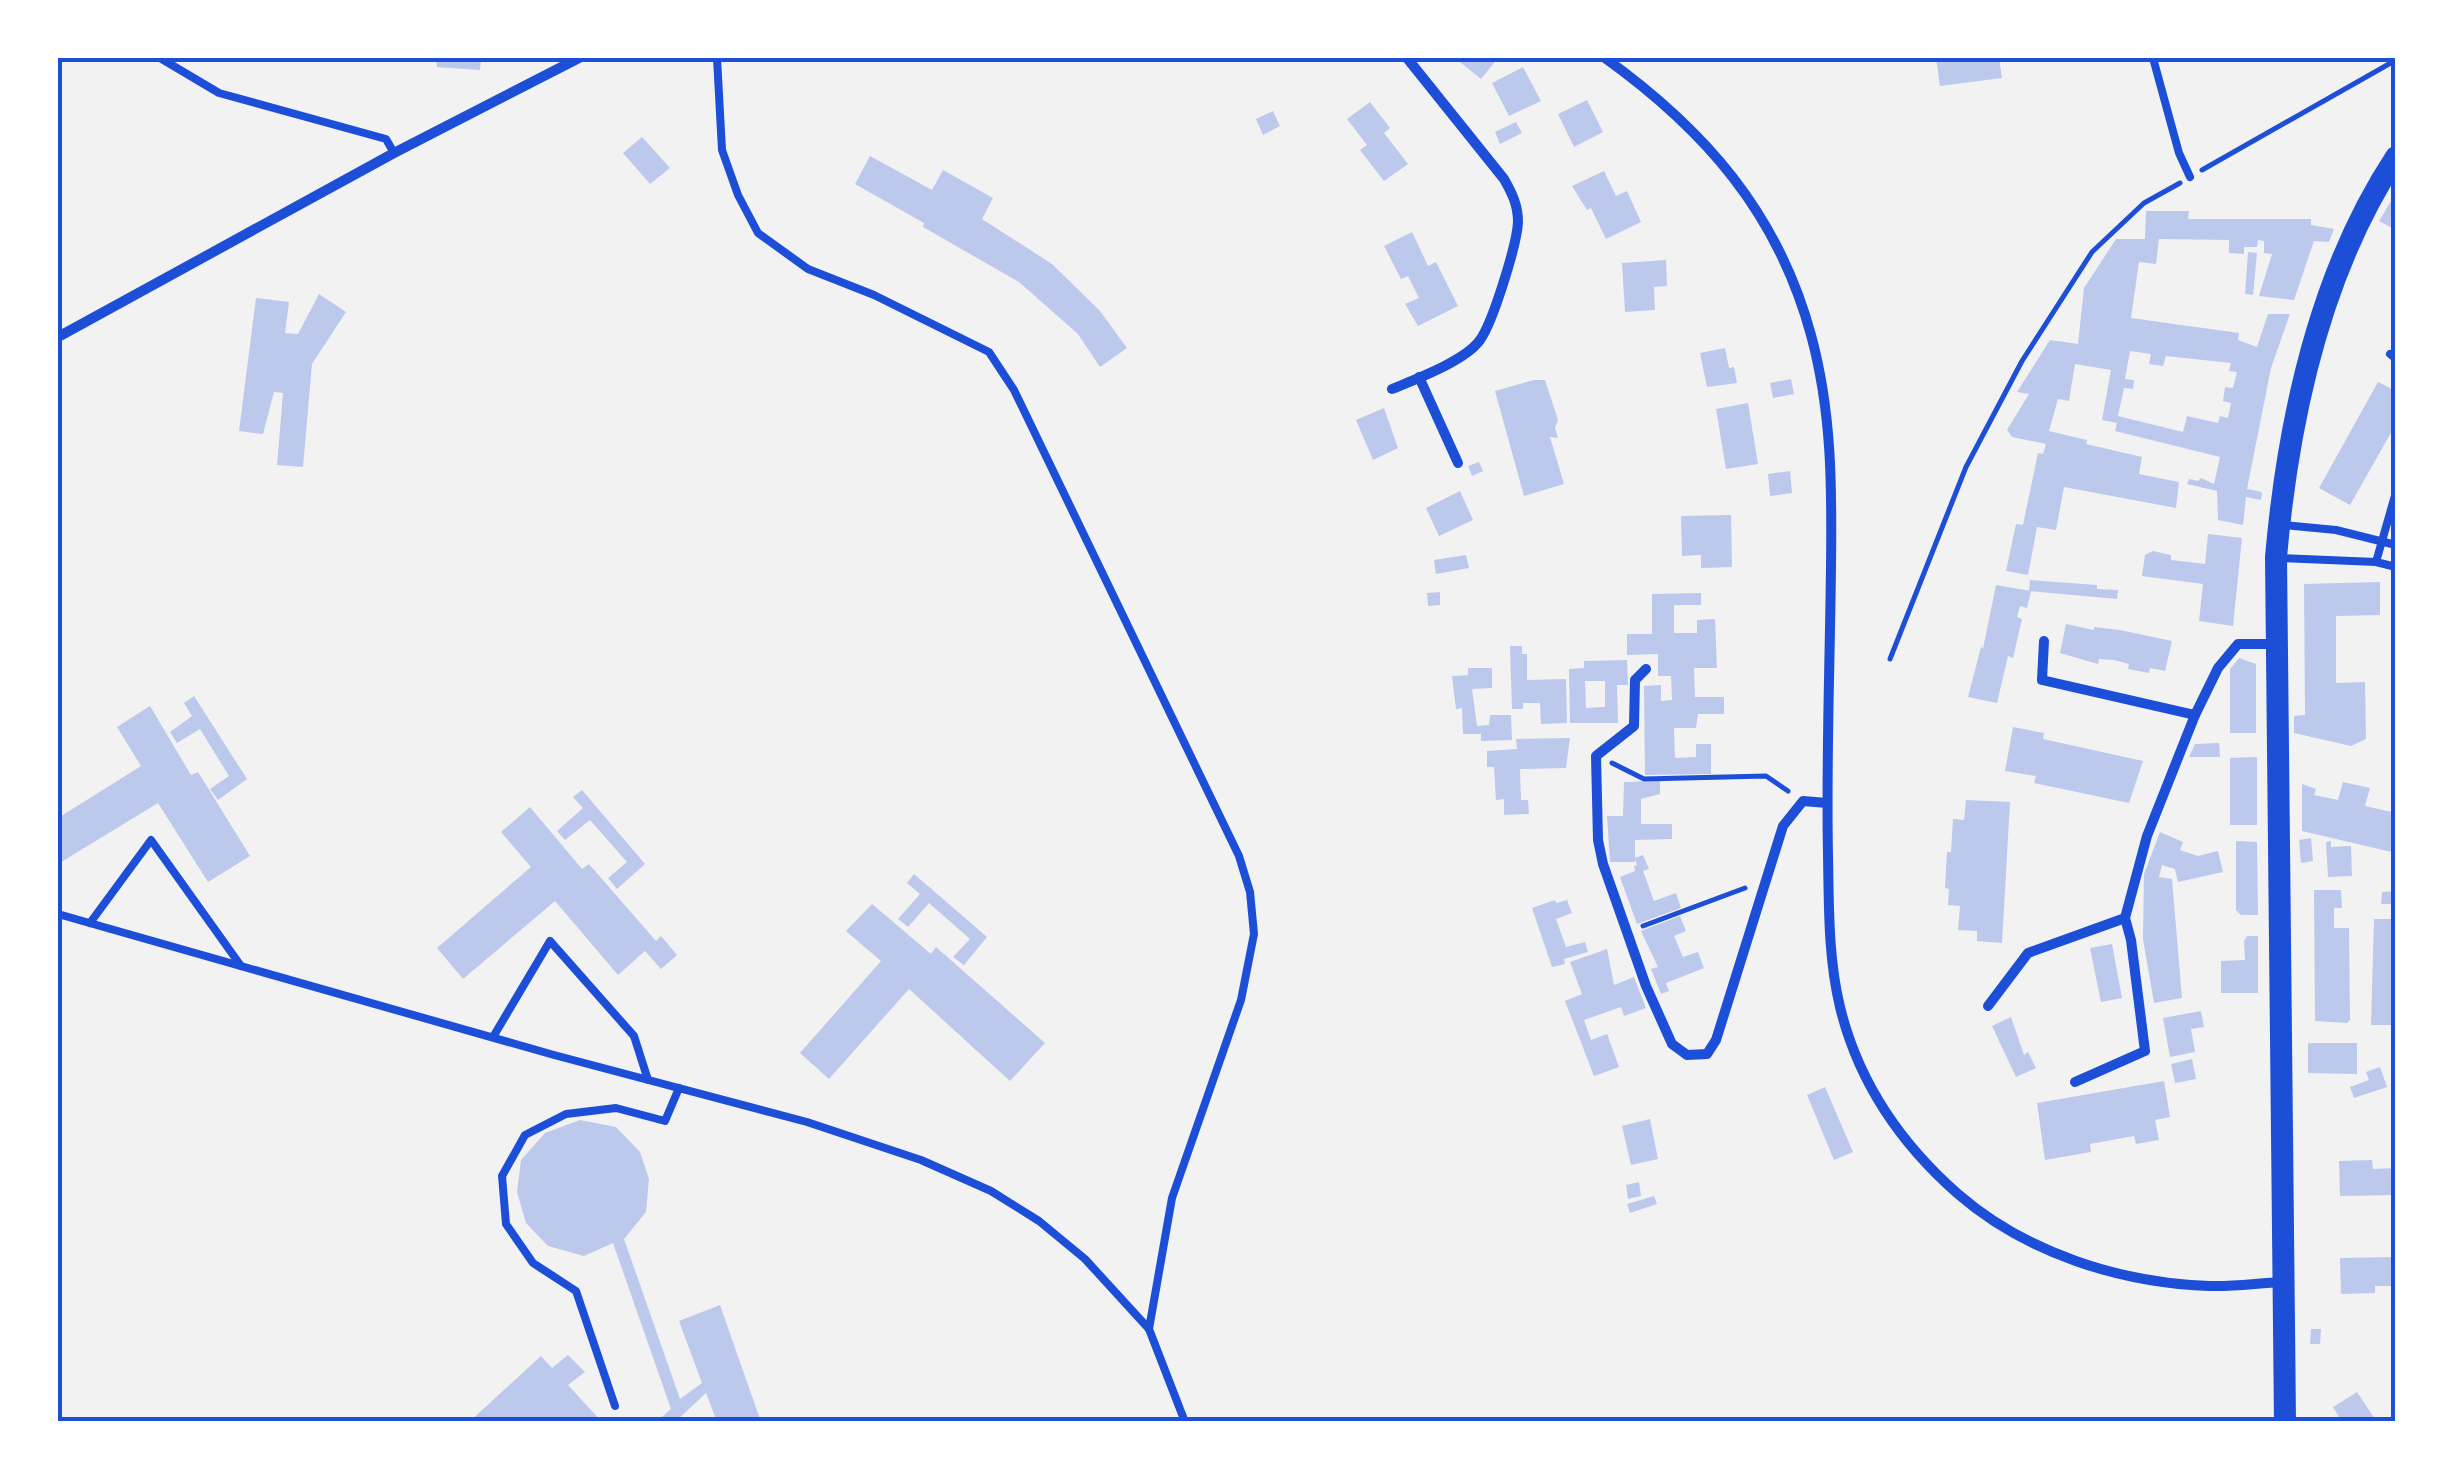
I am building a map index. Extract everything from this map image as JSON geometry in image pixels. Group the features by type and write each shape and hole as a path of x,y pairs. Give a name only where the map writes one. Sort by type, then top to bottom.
{"main road":[{"path":"2284,1422 2276,557 2296,415 2334,282 2362,211 2396,157"}],"street":[{"path":"58,337 579,58"},
{"path":"1392,389 1479,342 1515,242 1518,220 1515,198 1504,179 1407,58"},
{"path":"1605,58 1678,114 1720,159 1757,210 1790,272 1811,332 1825,393 1832,456 1826,803 1829,942 1840,1008 1862,1070 1891,1122 1932,1170 1971,1206 2065,1259 2130,1276 2210,1286 2284,1282"},
{"path":"1420,377 1458,464"},
{"path":"2044,641 2042,680 2195,715"},
{"path":"2075,1082 2144,1051 2131,940 2124,918 2147,836 2218,668 2238,644 2277,644"},
{"path":"1646,669 1635,680 1634,726 1596,756 1598,840 1626,932 1672,1044 1687,1054 1707,1054 1716,1040 1783,826 1803,801 1826,803"},
{"path":"1988,1006 2028,953 2124,918"}],"lane":[{"path":"160,58 219,93 386,139 394,154"},
{"path":"717,58 722,150 738,195 758,233 808,269 989,352 1014,390 1238,856 1250,892 1254,934 1241,1000 1172,1198 1150,1329"},
{"path":"2153,58 2179,153 2190,176"},
{"path":"2376,562 2396,492"},
{"path":"2279,524 2336,530 2396,545"},
{"path":"2276,557 2376,562 2396,567"},
{"path":"90,924 150,840 241,966"},
{"path":"58,914 845,1135 921,1160 991,1191 1039,1221 1085,1259 1150,1329 1185,1422"},
{"path":"493,1037 550,942 634,1036 648,1080"},
{"path":"615,1406 576,1291 533,1263 506,1224 502,1176 525,1135 566,1114 616,1108 665,1121 679,1088"}],"path":[{"path":"1890,659 1966,467 2022,361 2092,252 2144,203 2396,60"},
{"path":"1596,756 1644,778 1766,776 1803,801"},
{"path":"1626,932 1766,882"}],"building":[{"path":"436,58 481,58 480,70 437,67"},
{"path":"1455,58 1498,58 1481,79"},
{"path":"1936,58 1999,58 2002,78 1940,86"},
{"path":"1523,67 1541,101 1509,116 1492,83"},
{"path":"1587,100 1603,132 1574,147 1558,114"},
{"path":"1370,102 1390,128 1384,133 1408,164 1384,181 1360,150 1367,145 1347,119"},
{"path":"1273,111 1280,126 1263,135 1256,119"},
{"path":"1516,122 1522,133 1500,144 1495,132"},
{"path":"642,137 670,168 650,184 623,153"},
{"path":"870,156 932,190 943,170 993,198 982,219 1052,264 1100,311 1127,348 1100,367 1078,334 1019,282 855,184"},
{"path":"1604,171 1616,196 1627,191 1641,222 1606,239 1591,208 1587,210 1572,186"},
{"path":"2396,193 2396,230 2379,221"},
{"path":"2146,211 2189,211 2188,219 2311,219 2311,225 2334,229 2329,242 2314,241 2294,300 2259,296 2272,254 2264,253 2264,241 2258,240 2257,247 2244,247 2244,254 2229,253 2229,240 2159,239 2156,264 2139,262 2131,318 2239,333 2238,340 2257,347 2268,314 2290,314 2271,368 2247,489 2262,492 2261,500 2246,497 2243,525 2218,520 2217,491 2187,484 2189,479 2201,478 2214,484 2220,457 2115,431 2117,423 2102,420 2111,370 2075,364 2069,401 2058,399 2049,431 2142,457 2139,474 2179,482 2176,508 2064,487 2056,530 2037,527 2028,575 2006,571 2016,524 2023,525 2038,453 2043,454 2046,444 2012,437 2007,430 2029,394 2017,392 2050,340 2078,344 2084,288 2116,239 2145,239","holes":["2130,351 2151,354 2149,364 2163,366 2166,356 2231,363 2229,371 2237,372 2233,388 2225,387 2223,401 2231,403 2228,418 2220,416 2218,423 2187,416 2183,432 2118,416 2124,388 2133,389 2134,380 2125,379"]},
{"path":"1412,232 1428,266 1436,262 1458,306 1418,326 1405,304 1419,298 1408,276 1401,279 1384,246"},
{"path":"2248,252 2257,253 2253,295 2245,294"},
{"path":"1666,260 1667,286 1654,287 1655,310 1625,312 1622,263"},
{"path":"319,294 346,312 312,364 303,467 277,465 283,393 274,392 263,434 239,431 256,298 289,302 285,333 298,334"},
{"path":"1725,348 1737,383 1707,387 1700,353"},
{"path":"1791,379 1794,394 1773,398 1770,383"},
{"path":"1545,380 1558,420 1558,438 1550,437 1564,484 1524,496 1495,391"},
{"path":"2378,382 2396,391 2396,424 2350,505 2319,488"},
{"path":"1748,403 1758,464 1726,469 1716,409"},
{"path":"1384,408 1398,448 1373,460 1356,420"},
{"path":"1479,462 1483,471 1472,476 1468,466"},
{"path":"1790,471 1792,493 1770,496 1768,474"},
{"path":"1460,491 1473,520 1439,536 1426,508"},
{"path":"1731,515 1732,567 1701,568 1701,555 1682,556 1681,516"},
{"path":"2208,534 2242,538 2233,626 2199,621 2203,584 2142,576 2145,555 2153,551 2171,555 2171,560 2205,564"},
{"path":"1466,555 1469,568 1436,574 1434,560"},
{"path":"2030,580 2097,585 2097,589 2118,590 2117,599 2029,591"},
{"path":"2380,582 2380,615 2336,616 2336,683 2365,682 2366,739 2351,746 2294,733 2294,716 2305,715 2304,584"},
{"path":"1996,585 2031,591 2027,608 2020,606 2017,617 2022,619 2013,658 2008,656 1997,703 1968,697"},
{"path":"1440,592 1440,605 1428,606 1427,593"},
{"path":"1701,593 1701,605 1674,605 1674,633 1697,633 1697,620 1715,619 1717,668 1694,668 1695,697 1724,697 1724,714 1698,714 1696,728 1674,728 1675,758 1696,757 1696,744 1711,744 1711,774 1645,775 1644,686 1661,685 1661,701 1672,700 1671,676 1658,676 1658,654 1627,655 1627,634 1652,634 1652,594"},
{"path":"2066,624 2172,641 2165,671 2150,668 2149,673 2128,669 2129,664 2114,660 2099,659 2098,664 2060,653"},
{"path":"1510,646 1522,646 1522,654 1527,654 1527,680 1566,679 1567,723 1541,724 1540,703 1523,703 1523,709 1512,709"},
{"path":"2239,658 2256,664 2256,733 2230,733 2230,669"},
{"path":"1627,660 1628,685 1617,685 1618,723 1570,723 1569,669 1584,668 1584,661","holes":["1585,681 1605,681 1605,707 1586,708"]},
{"path":"1468,668 1492,668 1492,688 1472,689 1477,726 1489,725 1490,715 1511,715 1512,740 1481,741 1481,734 1463,734 1462,708 1456,709 1452,676 1468,675"},
{"path":"194,696 247,779 218,800 210,789 229,776 200,729 177,743 170,732 192,716 184,703"},
{"path":"150,706 191,775 198,772 250,856 208,882 158,803 58,864 58,818 141,766 117,727"},
{"path":"2013,727 2044,733 2043,739 2143,761 2129,803 2034,783 2036,776 2005,771"},
{"path":"1570,738 1566,768 1520,769 1521,800 1528,800 1529,814 1504,815 1504,799 1496,800 1494,767 1487,767 1487,751 1517,749 1516,739"},
{"path":"2219,743 2220,757 2189,757 2195,744"},
{"path":"2257,757 2257,825 2230,825 2230,758"},
{"path":"1660,781 1660,794 1641,799 1641,824 1672,824 1672,839 1635,840 1635,858 1643,855 1649,869 1643,871 1654,901 1676,893 1681,908 1637,924 1620,877 1635,871 1637,865 1635,859 1610,862 1607,816 1623,816 1624,782"},
{"path":"2343,782 2370,788 2365,806 2396,813 2396,853 2302,831 2302,784 2316,789 2314,795 2338,800"},
{"path":"582,790 645,864 617,889 608,878 627,862 590,820 565,840 557,831 583,808 573,797"},
{"path":"1966,800 2010,802 2002,943 1977,941 1977,931 1958,930 1960,906 1948,905 1947,852 1951,852 1953,819 1964,820"},
{"path":"530,807 582,869 589,864 656,941 661,936 677,955 661,969 645,951 618,975 555,901 463,979 437,948 531,867 501,832"},
{"path":"2160,832 2183,842 2180,850 2198,856 2218,851 2223,872 2178,882 2175,869 2162,865 2159,877 2172,879 2182,998 2154,1003 2143,939 2144,874"},
{"path":"2311,838 2313,861 2301,863 2299,840"},
{"path":"2236,841 2257,842 2258,915 2241,915 2236,910"},
{"path":"2331,841 2331,847 2351,846 2352,876 2328,877 2326,842"},
{"path":"914,874 987,937 964,965 953,957 970,939 929,903 908,927 898,919 920,894 907,883"},
{"path":"2314,890 2341,890 2342,908 2334,908 2334,928 2349,928 2347,1023 2315,1021"},
{"path":"2396,891 2396,904 2381,904 2382,892"},
{"path":"1567,900 1572,913 1556,919 1566,947 1585,942 1588,952 1552,967 1532,908"},
{"path":"872,904 931,954 936,947 1045,1043 1010,1081 909,989 829,1079 800,1053 881,961 846,931"},
{"path":"1680,916 1686,931 1674,936 1683,957 1698,952 1704,968 1666,983 1669,991 1661,994 1651,969 1658,967 1641,931"},
{"path":"2374,919 2396,919 2396,1025 2371,1025"},
{"path":"2247,936 2258,936 2258,993 2221,993 2221,961 2245,960"},
{"path":"2112,944 2122,998 2101,1002 2090,948"},
{"path":"1607,949 1614,985 1634,977 1646,1008 1624,1016 1621,1007 1584,1020 1591,1040 1607,1034 1619,1067 1594,1076 1565,1001 1582,994 1570,962"},
{"path":"2201,1011 2204,1027 2191,1029 2195,1052 2170,1057 2163,1018"},
{"path":"2011,1017 2024,1055 2028,1052 2036,1068 2016,1077 1992,1026"},
{"path":"2308,1043 2357,1043 2357,1074 2308,1073"},
{"path":"2192,1059 2196,1079 2175,1083 2171,1064"},
{"path":"2380,1067 2387,1087 2354,1098 2350,1087 2369,1080 2366,1072"},
{"path":"2164,1081 2170,1117 2155,1120 2159,1140 2136,1144 2134,1136 2090,1144 2091,1152 2045,1160 2037,1103"},
{"path":"1825,1087 1853,1152 1834,1160 1807,1095"},
{"path":"1650,1119 1658,1159 1631,1165 1622,1126"},
{"path":"580,1120 616,1127 640,1152 649,1179 646,1212 624,1239 680,1399 702,1383 679,1321 720,1305 761,1422 717,1422 706,1393 675,1422 656,1422 671,1409 613,1243 584,1256 548,1246 526,1223 517,1192 521,1160 545,1133"},
{"path":"2372,1160 2373,1169 2396,1168 2396,1195 2340,1196 2339,1161"},
{"path":"1639,1182 1641,1196 1628,1199 1626,1185"},
{"path":"1654,1196 1657,1204 1630,1213 1627,1204"},
{"path":"2396,1257 2396,1286 2375,1286 2375,1293 2341,1294 2340,1258"},
{"path":"2311,1329 2321,1329 2320,1344 2310,1344"},
{"path":"568,1355 585,1372 568,1385 602,1422 469,1422 541,1356 552,1368"},
{"path":"2357,1392 2377,1422 2342,1422 2333,1407"}]}
